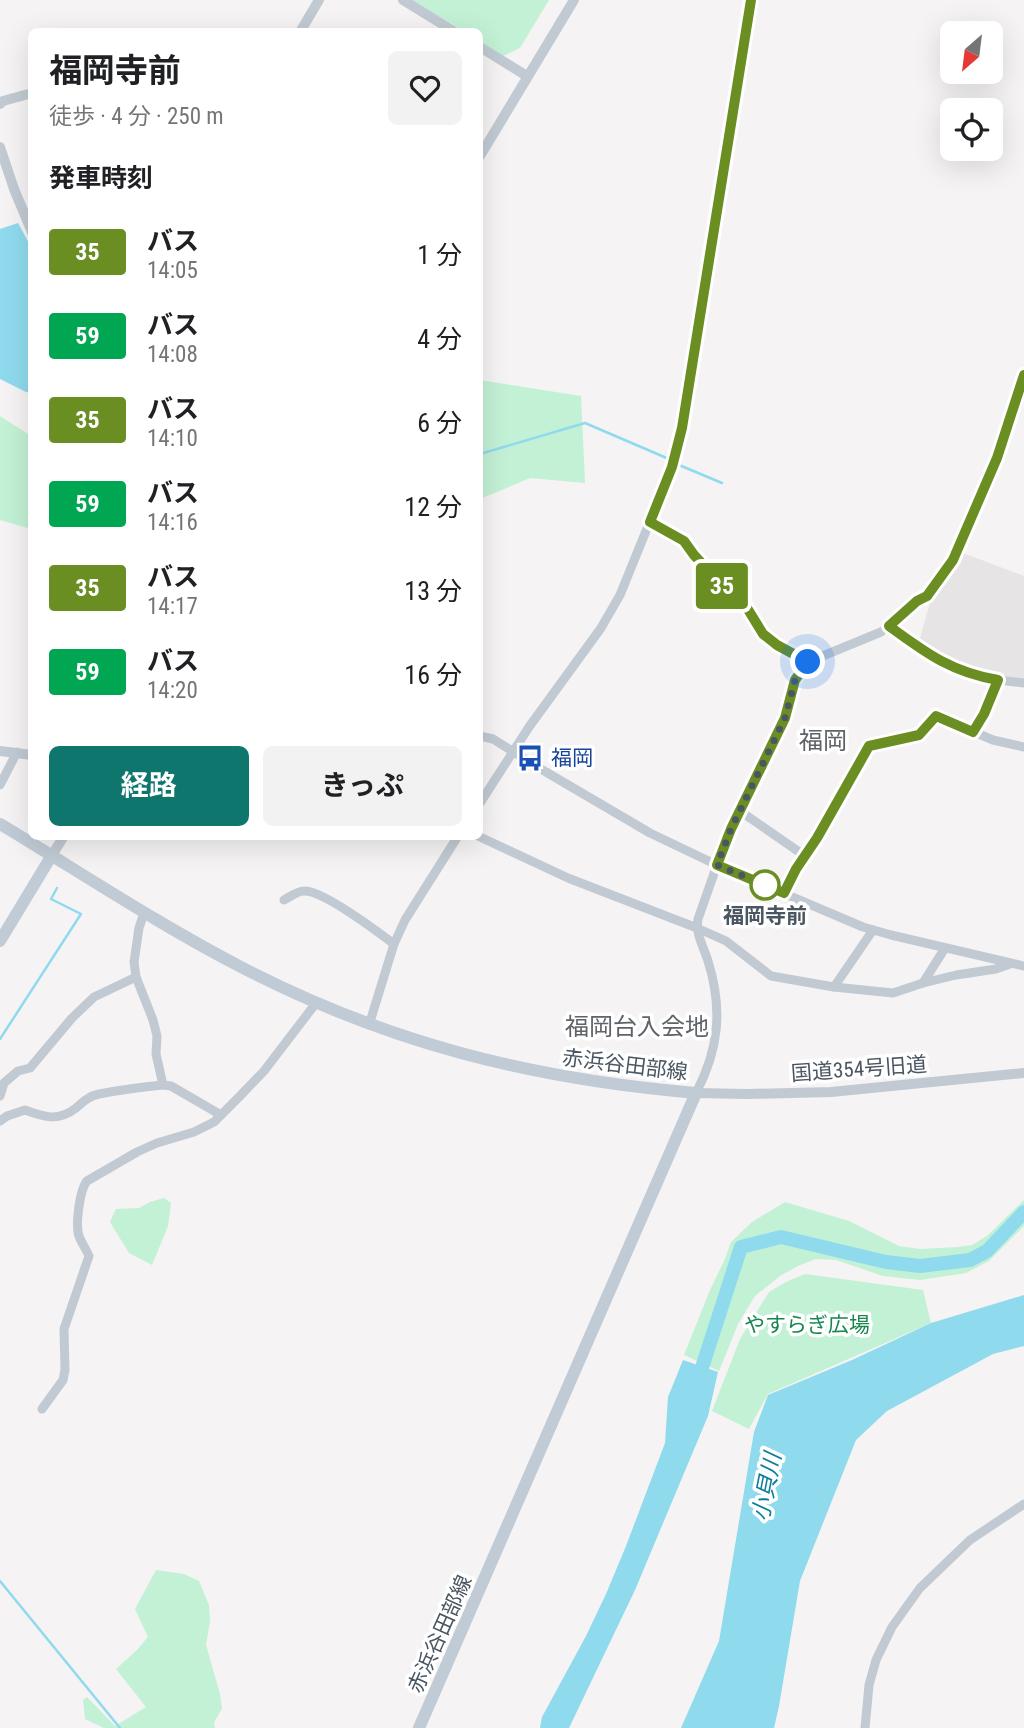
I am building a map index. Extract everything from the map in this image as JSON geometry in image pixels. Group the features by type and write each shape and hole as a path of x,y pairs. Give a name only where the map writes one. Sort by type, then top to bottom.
{"main road":[{"name":"赤浜谷田部線","path":"0,824 145,913 240,967 369,1025 411,1040 505,1066 591,1082 696,1093 419,1728"},
{"path":"0,941 52,855"}],"street":[{"path":"302,28 320,0"},
{"path":"403,0 448,28"},
{"path":"483,151 574,0"},
{"path":"483,798 611,611 672,467 682,428 751,0"},
{"path":"483,49 527,76"},
{"path":"0,104 28,94"},
{"path":"0,147 28,222"},
{"path":"696,1093 711,1062 718,1013 710,965 696,928 717,865 785,718 795,680 808,662 881,632 917,601 927,596 953,560 997,458 1024,375"},
{"path":"650,522 684,541 721,584 744,603 763,634 808,662"},
{"path":"889,626 926,654 962,672 1024,683"},
{"path":"973,732 984,714 998,680"},
{"path":"784,893 869,746 919,735 936,716 993,740 1024,747"},
{"path":"483,737 514,751 650,833 717,865 873,930 1024,966"},
{"path":"0,751 28,754"},
{"path":"0,785 17,752"},
{"path":"740,811 805,856"},
{"path":"483,838 568,878 726,941 771,976 834,987 892,993 923,983 996,969 1012,963"},
{"path":"52,855 61,840"},
{"path":"369,1025 394,944 405,920 455,840"},
{"path":"284,900 299,892 313,893 334,903 394,944"},
{"path":"145,913 134,953 136,977 153,1020 156,1054 163,1084"},
{"path":"834,987 873,930"},
{"path":"923,983 945,948"},
{"path":"0,1096 4,1083 18,1071 30,1068 72,1018 94,997 136,977"},
{"path":"42,1409 63,1380 64,1329 89,1256 79,1236 82,1186 137,1152 214,1122 264,1071 316,1003"},
{"name":"国道354号旧道","path":"696,1093 831,1092 1024,1073"},
{"path":"0,1121 25,1110 53,1118 62,1116 97,1094 163,1084 222,1115"},
{"path":"865,1728 869,1685 876,1660 892,1627 919,1588 970,1539 1024,1504"}],"shaded area":[{"path":"963,553 1024,576 1024,680 965,671 920,646 932,595"}],"green space":[{"path":"412,0 549,0 520,48 503,56 483,43 483,28 459,28"},
{"path":"483,380 581,396 585,483 530,478 483,498"},
{"path":"0,416 28,434 28,528 0,520"},
{"path":"164,1198 171,1203 168,1226 152,1265 129,1253 110,1222 116,1209 139,1208"},
{"path":"1024,1200 1024,1226 989,1261 966,1273 920,1280 883,1276 836,1260 816,1259 780,1276 755,1296 738,1324 719,1371 684,1355 731,1242 752,1222 785,1202 849,1221 899,1246 920,1249 972,1245 987,1236"},
{"name":"やすらぎ広場","path":"805,1274 923,1290 931,1323 768,1394 749,1429 712,1411 740,1339 769,1292"},
{"path":"156,1570 184,1574 199,1581 209,1605 210,1621 206,1645 222,1709 214,1722 215,1728 104,1728 85,1719 83,1700 87,1697 115,1726 146,1707 116,1669 148,1637 135,1609"}],"water":[{"path":"18,223 28,241 28,392 0,379 0,229"},
{"name":"小貝川","path":"1024,1295 1024,1346 993,1354 887,1411 856,1440 800,1581 774,1728 681,1728 719,1641 754,1432 768,1395 931,1323"},
{"path":"683,1360 718,1372 708,1416 635,1590 569,1728 540,1728 542,1717 586,1636 626,1546 665,1443 668,1397"}],"waterway":[{"path":"483,453 585,423 669,459"},
{"path":"679,465 722,483"},
{"path":"0,1039 81,914 51,899 57,888"},
{"path":"697,1383 741,1247 781,1237 886,1262 920,1266 970,1260 987,1251 1024,1212"},
{"path":"0,1581 120,1728"}],"bus line":[{"name":"35","path":"751,0 682,428 672,467 650,522 684,541 721,584 744,603 763,634 808,662 795,680 785,718 731,829 717,865 784,893 869,746 919,735 936,716 973,732 984,714 998,680 962,672 926,654 889,626 917,601 927,596 959,550 997,458 1024,375"}],"place":[{"name":"福岡","path":"530,758"},
{"name":"福岡寺前","path":"765,885"}],"district":[{"name":"福岡","path":"823,741"},
{"name":"福岡台入会地","path":"637,1027"}],"route":[{"path":"765,885 717,865 731,829 785,718 795,680 808,662"}]}
